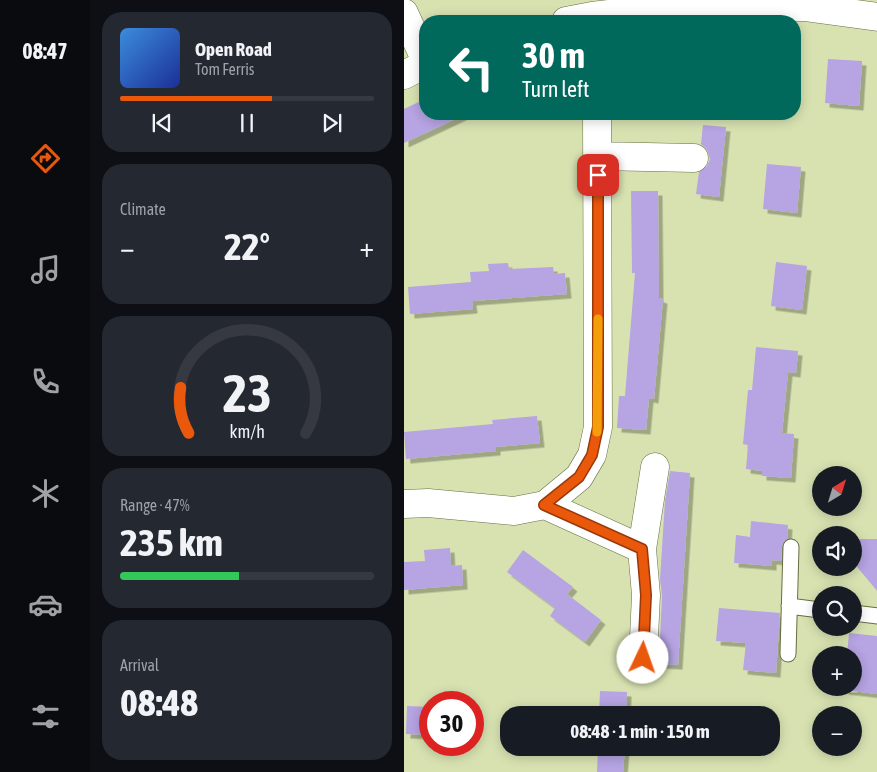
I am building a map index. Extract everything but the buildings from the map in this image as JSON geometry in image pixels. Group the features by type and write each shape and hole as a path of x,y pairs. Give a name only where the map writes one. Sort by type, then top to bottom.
{"street":[{"path":"608,15 674,3 804,8 817,5 877,17"},
{"path":"404,14 419,46"},
{"path":"404,75 419,67"},
{"path":"404,504 428,503 514,511 544,505 579,477 592,455 598,427 598,120"},
{"path":"598,156 694,158"},
{"path":"643,658 646,595 642,549 655,467"},
{"path":"544,505 642,549"}],"lane":[{"path":"788,654 791,547"},
{"path":"789,606 812,609"},
{"path":"862,614 877,616"}],"slow traffic":[{"path":"597,432 598,319"}],"route":[{"path":"598,175 598,427 592,455 579,477 544,505 642,549 646,595 643,658"}]}
